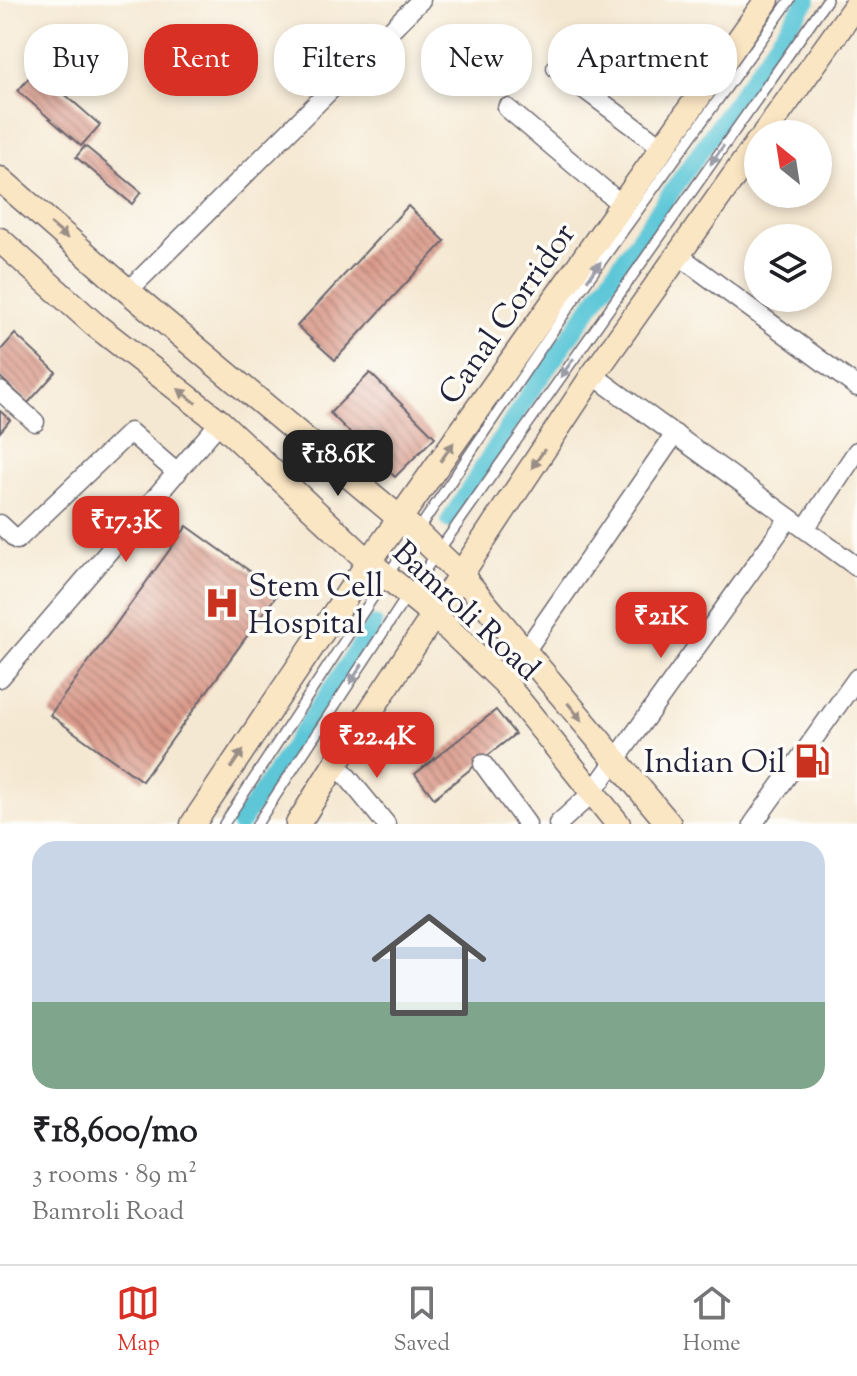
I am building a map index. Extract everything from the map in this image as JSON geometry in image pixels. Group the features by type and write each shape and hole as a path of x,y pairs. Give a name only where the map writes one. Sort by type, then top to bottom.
{"street":[{"path":"128,291 421,0"},
{"name":"Canal Corridor","path":"193,824 378,569 622,205 767,0"},
{"path":"774,120 857,4"},
{"path":"593,96 663,148"},
{"path":"507,108 622,205"},
{"path":"298,824 593,375 744,161"},
{"path":"0,179 438,552 461,575 669,824"},
{"name":"Bamroli Road","path":"0,240 94,324 220,422 378,569 434,615 504,682 618,824"},
{"path":"677,254 857,387"},
{"path":"593,375 857,567"},
{"path":"0,391 35,422"},
{"path":"0,678 220,422"},
{"path":"0,524 17,540 130,432 177,473"},
{"path":"504,682 675,434"},
{"path":"558,824 592,793 797,523 857,451"},
{"path":"753,824 857,678"},
{"path":"336,763 386,824"},
{"path":"483,764 527,824"}],"lane":[{"path":"408,525 790,0"},
{"path":"257,824 409,593 827,0"},
{"path":"224,824 378,569"}],"building":[{"path":"24,84 24,96 67,96 100,125 81,146 18,91"},
{"path":"85,146 141,192 132,204 76,157"},
{"path":"408,206 445,241 335,360 297,326"},
{"path":"15,334 56,372 28,403 0,377 0,351"},
{"path":"370,373 435,437 395,477 330,413"},
{"path":"0,411 10,420 0,432"},
{"path":"187,526 279,592 142,781 50,715"},
{"path":"496,710 515,734 434,798 415,774"}],"waterway":[{"path":"450,520 529,394 807,0"},
{"path":"240,824 374,625"}],"place":[{"name":"Stem Cell Hospital","path":"222,603"},
{"name":"Indian Oil","path":"812,761"}]}
